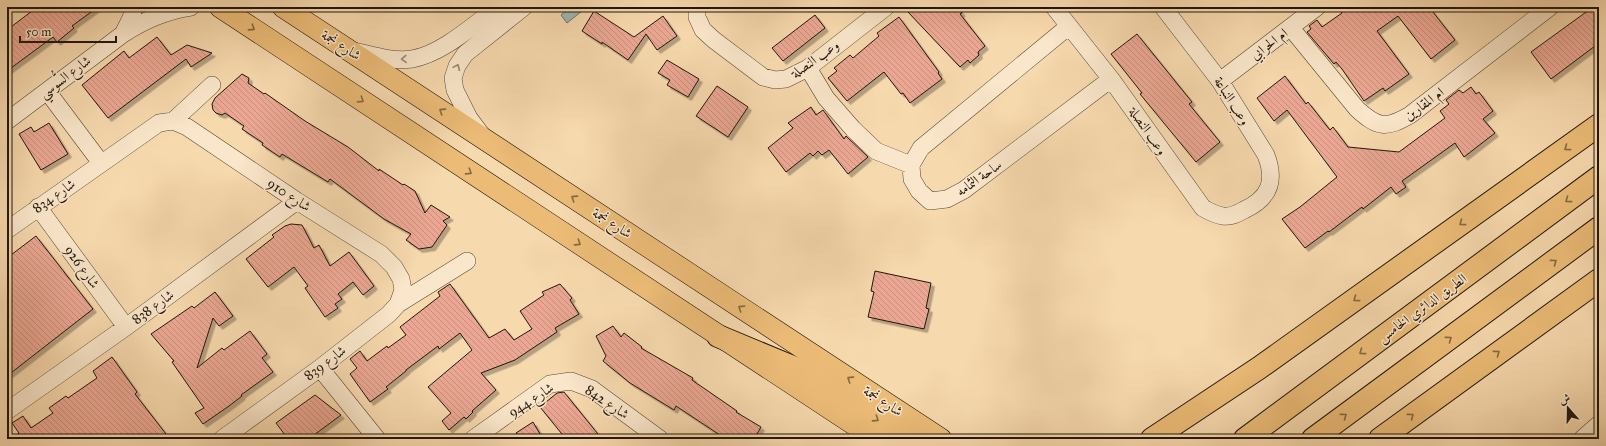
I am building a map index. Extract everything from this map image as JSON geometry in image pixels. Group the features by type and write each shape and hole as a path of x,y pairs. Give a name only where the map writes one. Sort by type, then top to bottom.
{"highway":[{"path":"1152,439 1259,368 1599,125"},
{"name":"الطريق الدائري الخامس","path":"1245,439 1599,177"},
{"path":"1313,439 1599,228"},
{"path":"1380,439 1597,281"},
{"path":"718,336 807,373 908,439"},
{"path":"1175,438 1259,368"}],"main road":[{"path":"220,7 876,439"},
{"name":"شارع نجمة","path":"283,7 941,439"}],"street":[{"name":"شارع السُّوسي","path":"122,34 131,18 134,7"},
{"name":"شارع السُّوسي","path":"7,121 122,34 159,14 191,7"},
{"path":"347,49 389,58 412,59 433,51 450,42 498,7"},
{"path":"485,139 469,118 455,90 453,78 457,66 465,54 524,7"},
{"name":"وعب النصلة","path":"697,7 697,17 703,30 764,78 774,80 786,79 808,68 886,7"},
{"name":"وعب النصلة","path":"1054,7 1111,80 1203,208 1214,214 1232,216 1258,202"},
{"name":"وعب النباعة","path":"1163,7 1220,81 1266,155 1270,167 1271,177 1266,194 1258,202"},
{"name":"ام الحرابي","path":"1220,81 1317,7"},
{"name":"ام المقارين","path":"1291,28 1357,109 1370,121 1382,125 1396,123 1410,116 1550,7"},
{"path":"808,68 826,98 876,151 911,165 921,148 1069,26"},
{"name":"ساحة الثمامه","path":"911,165 912,178 919,191 930,200 947,199 964,190 1111,80"},
{"name":"شارع 834","path":"7,230 102,163 166,122 212,85"},
{"path":"47,90 102,163"},
{"name":"شارع 910","path":"166,122 187,127 297,201 381,254 394,267 401,279 400,297"},
{"name":"شارع 838","path":"7,411 126,327 297,201"},
{"name":"شارع 926","path":"38,207 126,327"},
{"name":"شارع 839","path":"222,439 320,368 389,314 400,297 467,261"},
{"path":"320,368 376,439"},
{"name":"شارع 944","path":"473,439 550,384 571,381"},
{"name":"شارع 842","path":"571,381 592,388 660,439"},
{"path":"1582,439 1599,424"}],"water":[{"path":"570,7 579,7 582,11 567,23 561,15"}],"building":[{"path":"29,7 98,7 72,26 74,28 57,42 53,37 7,71 7,30 32,11"},
{"path":"914,7 957,7 962,13 960,14 985,46 978,52 979,55 970,63 968,60 960,67 908,12"},
{"path":"1338,7 1429,7 1455,40 1431,59 1398,16 1377,31 1409,74 1385,91 1383,88 1364,101 1342,69 1336,62 1334,64 1307,32 1311,29 1309,26 1317,20 1322,27 1342,13"},
{"path":"1593,7 1596,7 1599,11 1599,43 1551,79 1531,52"},
{"path":"594,11 634,37 663,16 677,36 657,50 646,34 628,60 602,42 602,44 582,31"},
{"path":"815,15 825,28 783,61 772,48"},
{"path":"899,17 939,72 938,73 942,79 910,103 884,72 847,101 828,78 837,71 834,68 850,55 853,58 879,36 877,33"},
{"path":"1137,34 1192,102 1189,104 1220,142 1196,162 1140,94 1142,93 1111,54"},
{"path":"157,37 171,55 187,45 212,53 191,67 186,59 108,118 82,85 124,51 129,58"},
{"path":"667,60 699,79 688,97 667,85 670,80 658,73"},
{"path":"242,74 249,78 248,83 264,94 265,93 305,121 348,147 379,171 379,169 415,191 425,213 431,205 450,217 443,221 447,225 432,247 419,249 406,240 411,234 384,219 330,179 328,182 282,154 280,157 242,129 244,126 225,113 222,115 216,113 213,110 212,104 215,98"},
{"path":"1285,76 1306,104 1308,102 1330,130 1333,127 1348,147 1399,152 1445,118 1440,111 1449,104 1446,100 1459,90 1463,93 1471,87 1476,94 1479,92 1493,111 1483,119 1495,133 1464,157 1455,143 1402,181 1406,187 1396,194 1391,187 1363,209 1362,207 1305,248 1282,219 1300,207 1337,177 1287,110 1274,121 1257,98"},
{"path":"717,86 748,107 728,137 696,116"},
{"path":"811,107 816,115 823,110 844,139 846,136 868,157 848,174 829,150 822,155 818,151 813,156 810,153 786,172 768,148 793,128 788,123"},
{"path":"49,123 68,154 41,170 19,134 31,127 34,132"},
{"path":"291,224 302,225 314,248 319,245 330,266 349,252 374,286 363,295 353,282 338,294 342,299 335,304 338,308 325,317 305,288 308,286 294,267 268,287 246,259 274,237 272,235 285,226"},
{"path":"36,236 93,309 7,376 7,258"},
{"path":"875,271 931,283 926,308 929,309 924,329 868,317 874,292 871,291"},
{"path":"450,284 489,338 505,329 514,340 532,329 520,311 544,295 542,292 560,284 572,298 570,300 579,314 555,328 557,332 515,360 481,373 496,390 472,411 473,412 466,419 464,417 449,430 442,421 451,413 428,387 472,350 460,333 439,349 438,346 406,370 386,387 388,389 370,402 350,374 357,368 350,359 360,351 367,361 387,346 388,348 406,335 400,327 440,296 438,292"},
{"path":"215,292 233,316 219,326 213,318 197,368 222,348 224,350 250,331 267,354 262,358 273,372 203,424 195,413 204,408 172,362 174,361 151,334 192,306 194,308"},
{"path":"613,326 621,337 624,333 642,347 641,348 693,378 692,380 737,411 736,412 761,427 754,439 726,439 676,406 674,410 630,383 603,361 606,356 596,336"},
{"path":"112,357 137,392 135,394 166,434 160,439 12,439 19,433 12,423 23,416 31,428 53,413 49,408 66,396 68,398 97,378 93,371"},
{"path":"564,392 602,439 566,439 540,407 557,393"},
{"path":"315,395 341,415 314,435 317,439 288,439 276,423"},
{"path":"533,422 543,439 521,439 516,433"}]}
